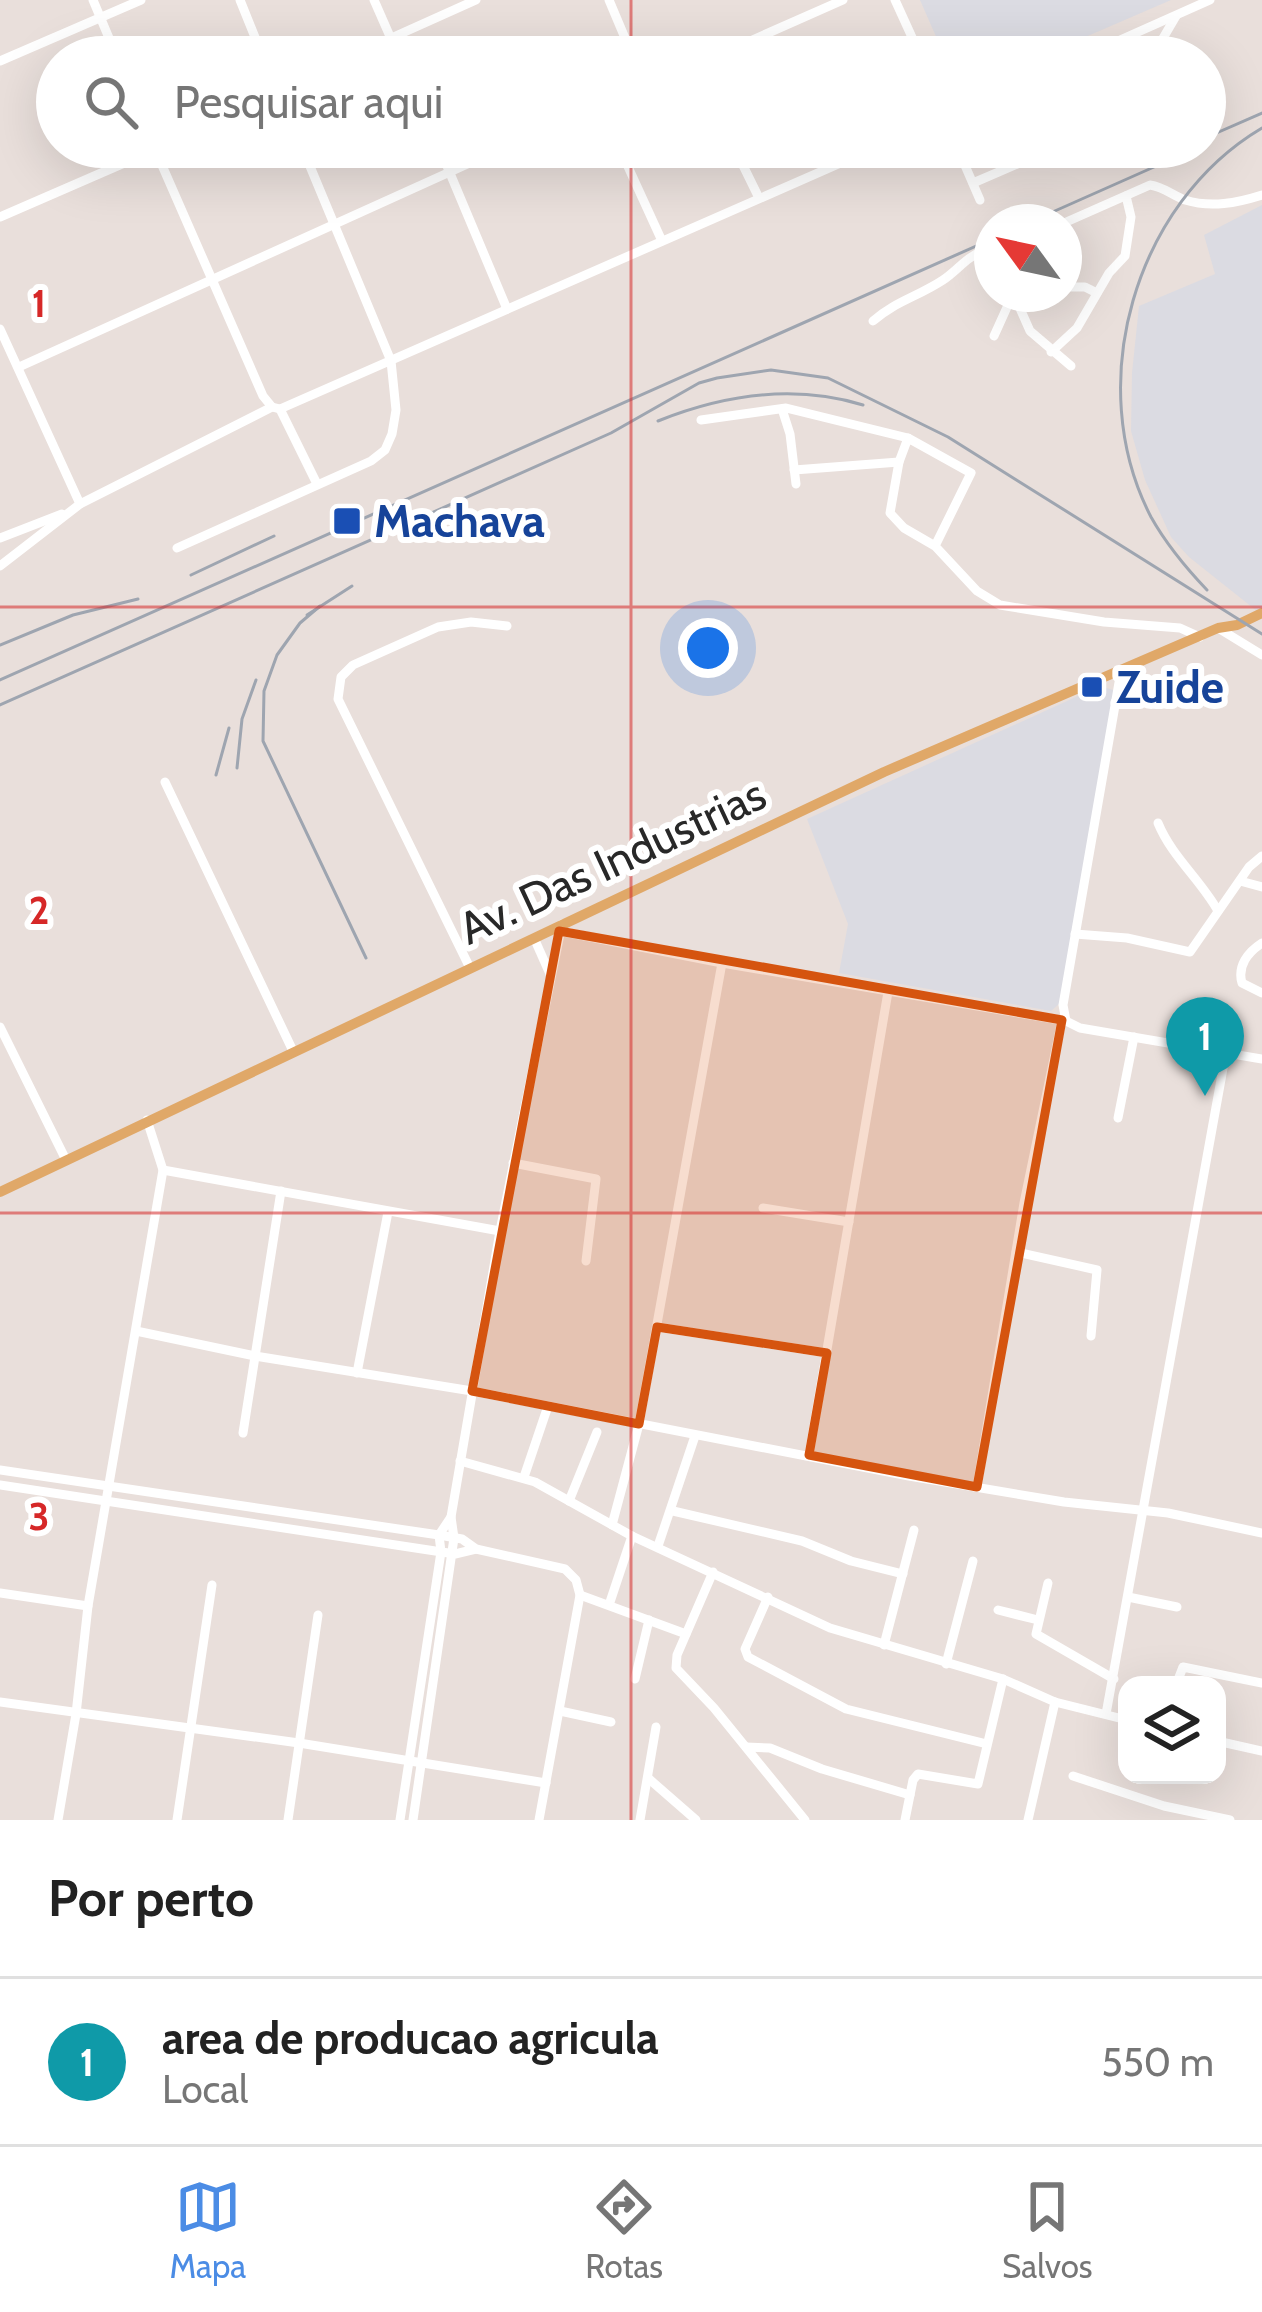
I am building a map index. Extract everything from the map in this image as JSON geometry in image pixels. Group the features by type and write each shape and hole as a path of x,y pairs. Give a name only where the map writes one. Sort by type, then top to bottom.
{"main road":[{"name":"Av. Das Industrias","path":"0,1192 884,772 1217,628 1262,613"}],"street":[{"path":"93,0 109,36"},
{"path":"59,36 142,0"},
{"path":"240,0 255,36"},
{"path":"374,0 390,36"},
{"path":"395,36 476,0"},
{"path":"609,0 624,36"},
{"path":"762,36 843,0"},
{"path":"895,0 911,36"},
{"path":"1164,36 1187,5 1210,0"},
{"path":"1130,36 1176,16"},
{"path":"0,61 36,46"},
{"path":"0,217 111,168"},
{"path":"166,168 263,396 276,408 317,484"},
{"path":"176,548 371,461 385,450 396,410 391,361 311,168"},
{"path":"448,168 507,309"},
{"path":"0,364 17,362 215,281 456,168"},
{"path":"629,168 662,241"},
{"path":"744,168 759,198"},
{"path":"0,538 76,507 276,408 828,168"},
{"path":"966,168 980,200"},
{"path":"973,183 1008,168"},
{"path":"1082,215 1150,185 1181,199 1208,204 1237,203 1262,195"},
{"path":"1052,352 1077,328 1125,256 1130,242 1126,196"},
{"path":"873,321 892,303 933,286 974,254"},
{"path":"1082,287 1097,293"},
{"path":"994,336 1007,312"},
{"path":"1023,312 1030,331 1071,366"},
{"path":"0,329 76,507"},
{"path":"782,409 796,484"},
{"path":"700,420 782,409 840,418 908,438 971,473 935,546"},
{"path":"908,438 890,513 935,546 976,591 1000,605 1104,622 1180,628 1200,637"},
{"path":"794,470 899,462"},
{"path":"0,566 76,507"},
{"path":"470,968 338,699 337,687 353,665 438,626 471,622 507,626"},
{"path":"1217,628 1262,655"},
{"path":"976,1487 1016,1252 1064,1021 1121,671"},
{"path":"165,782 293,1052"},
{"path":"1158,823 1170,849 1202,883 1218,911"},
{"path":"1075,934 1127,938 1190,952 1262,856"},
{"path":"1240,881 1262,887"},
{"path":"400,1820 446,1553 454,1538 451,1517 500,1231 560,928 722,963 1262,1059"},
{"path":"534,938 550,974"},
{"path":"1262,943 1244,960 1240,977 1242,983 1262,993"},
{"path":"612,1525 639,1424 722,963"},
{"path":"809,1456 888,992"},
{"path":"0,1027 66,1160"},
{"path":"1118,1118 1134,1037"},
{"path":"1106,1714 1226,1052"},
{"path":"58,1820 88,1606 163,1170 147,1120"},
{"path":"513,1163 596,1179 586,1261"},
{"path":"163,1170 500,1231"},
{"path":"243,1433 281,1191"},
{"path":"763,1208 849,1222"},
{"path":"357,1373 388,1212"},
{"path":"1016,1252 1097,1270 1091,1336"},
{"path":"657,1327 826,1353"},
{"path":"136,1331 976,1487 1168,1513 1262,1532"},
{"path":"524,1477 548,1406"},
{"path":"569,1501 596,1432"},
{"path":"658,1546 695,1436"},
{"path":"460,1461 524,1477 632,1536 830,1628 1003,1679 1055,1702 1118,1717"},
{"path":"0,1470 439,1535 476,1549 565,1569 576,1580 580,1595 539,1820"},
{"path":"0,1485 446,1553 476,1549"},
{"path":"673,1511 802,1541 851,1561 904,1574"},
{"path":"304,1532 306,1515"},
{"path":"439,1535 451,1517"},
{"path":"404,1546 407,1530"},
{"path":"884,1645 914,1530"},
{"path":"413,1820 446,1553 439,1535"},
{"path":"609,1606 632,1536"},
{"path":"946,1664 973,1562"},
{"path":"713,1572 676,1668 805,1820"},
{"path":"1048,1583 1037,1636 1114,1679"},
{"path":"177,1820 212,1585"},
{"path":"0,1593 88,1606"},
{"path":"580,1595 686,1634"},
{"path":"768,1597 745,1649 748,1657 847,1708 987,1744"},
{"path":"1128,1597 1177,1607"},
{"path":"998,1610 1038,1620"},
{"path":"288,1820 318,1616"},
{"path":"635,1678 649,1620"},
{"path":"1180,1676 1184,1666 1262,1683"},
{"path":"905,1820 918,1774 978,1784 1003,1679"},
{"path":"0,1702 546,1783"},
{"path":"1028,1820 1055,1702"},
{"path":"560,1711 610,1722"},
{"path":"640,1820 656,1727"},
{"path":"1226,1743 1262,1749"},
{"path":"746,1747 770,1748 910,1795"},
{"path":"1073,1776 1164,1806 1230,1820"},
{"path":"648,1778 696,1820"},
{"path":"1126,1791 1129,1784"}],"highlighted area":[{"path":"559,931 1062,1020 977,1487 809,1455 827,1353 657,1327 639,1424 472,1391"}],"shaded area":[{"path":"920,0 1171,0 1088,36 936,36"},
{"path":"1262,205 1262,615 1171,537 1145,480 1131,431 1139,306 1215,274 1204,235"},
{"path":"1100,686 1113,690 1115,696 1059,1004 1051,1011 839,973 848,924 807,819"}],"railway":[{"path":"1226,129 1262,113"},
{"path":"1226,155 1262,128"},
{"path":"1071,204 1152,168"},
{"path":"1207,590 1151,517 1131,465 1121,411 1122,355 1133,301 1153,249 1181,202 1212,168"},
{"path":"0,680 974,247"},
{"path":"0,705 611,433 699,383 771,370 828,378 948,437 1262,634"},
{"path":"658,421 759,395 811,395 863,405"},
{"path":"191,575 274,536"},
{"path":"307,615 352,586"},
{"path":"0,645 73,615 138,599"},
{"path":"320,606 300,623 277,655 264,691 263,741 366,958"},
{"path":"237,768 242,719 256,680"},
{"path":"216,775 229,728"}],"place":[{"name":"Machava","path":"347,521"},
{"name":"Zuide","path":"1092,687"},
{"name":"area de producao agricula","path":"1205,1096"}]}
